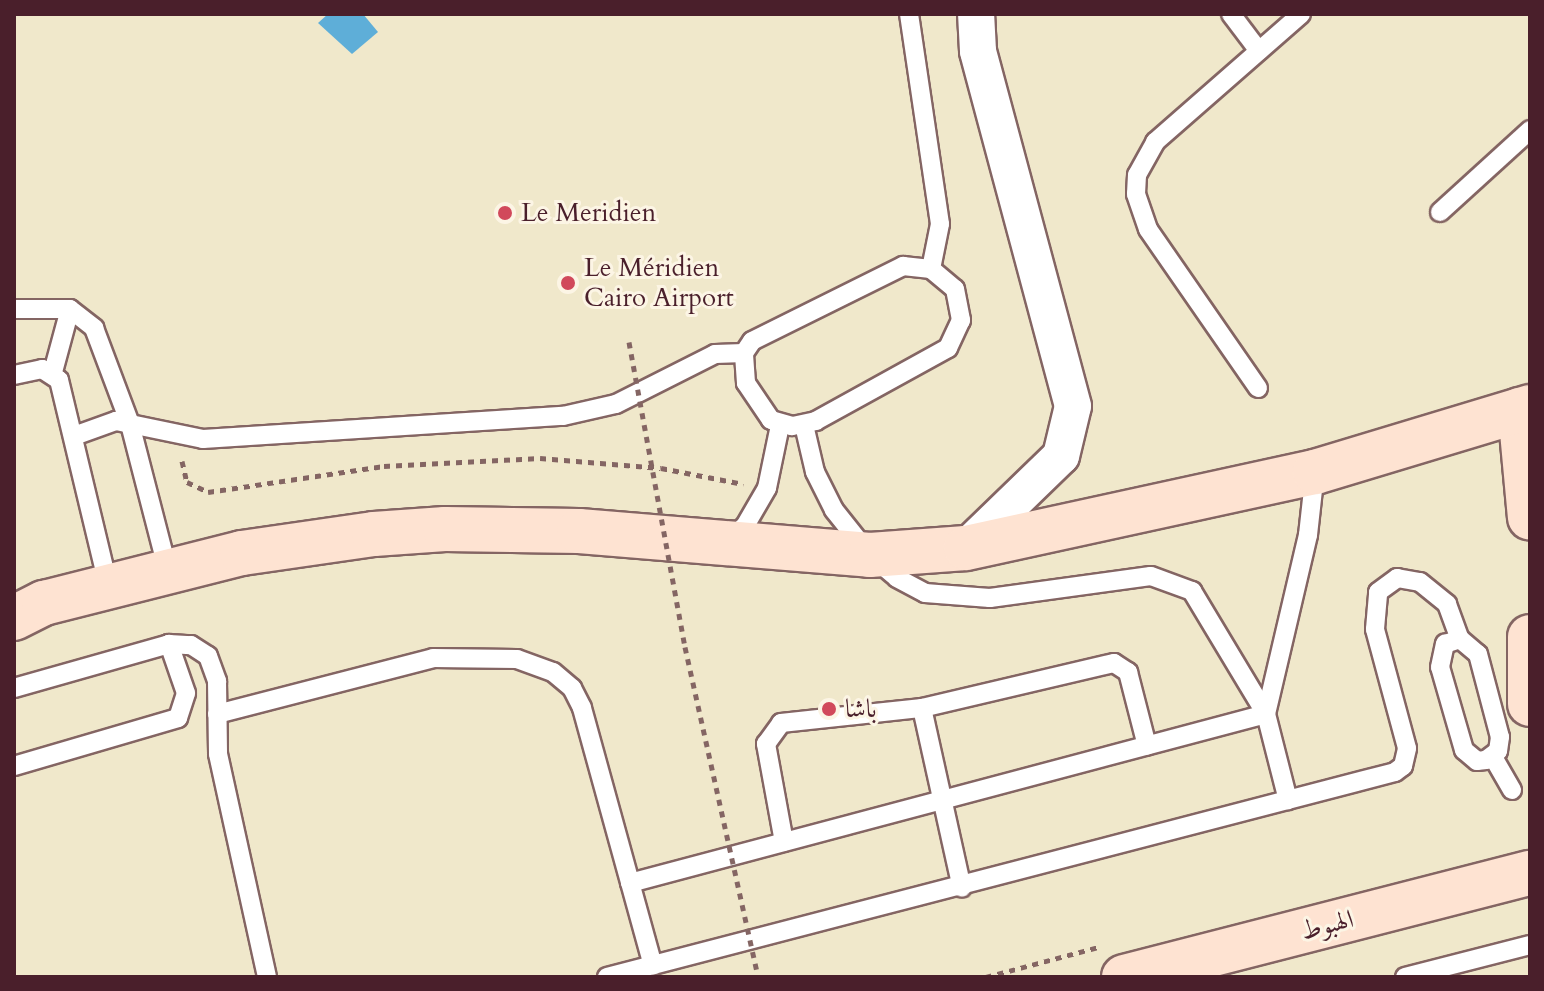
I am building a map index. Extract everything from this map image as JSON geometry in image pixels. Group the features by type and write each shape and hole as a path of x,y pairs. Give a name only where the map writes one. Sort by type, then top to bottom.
{"main road":[{"path":"14,618 44,603 168,571 311,541 445,529 579,531 721,546 870,555 966,548 1315,472 1525,408 1530,518"},
{"path":"1530,637 1530,704"},
{"name":"الهبوط","path":"1124,977 1530,873"}],"street":[{"path":"966,548 1061,456 1073,406 978,51 976,14"}],"lane":[{"path":"909,14 940,224 931,269"},
{"path":"1231,14 1259,51"},
{"path":"1258,388 1148,229 1136,194 1144,157 1155,142 1301,14"},
{"path":"1440,212 1530,130"},
{"path":"931,269 955,289 960,304 961,320 948,348 804,425 780,425 764,412 746,383 744,353 762,333 890,270 931,269"},
{"path":"14,309 50,305 70,309 94,328 130,424 168,571"},
{"path":"70,309 53,372 74,436 109,588"},
{"path":"74,436 100,423 130,424 203,439 579,414 616,404 715,354 744,353"},
{"path":"14,375 42,369 53,372"},
{"path":"721,546 745,526 767,488 780,425"},
{"path":"804,425 822,490 870,555 897,578 925,593 957,599 1151,576 1172,580 1207,608 1266,714 1288,800"},
{"path":"1266,714 1308,535 1315,472"},
{"path":"607,977 962,888 1395,772 1403,766 1407,748 1375,629 1378,592 1397,578 1420,582 1447,604 1460,639 1478,654 1500,737 1493,757 1512,790"},
{"path":"1460,639 1445,644 1440,659 1460,736 1469,757 1493,757"},
{"path":"14,766 178,718 186,693 169,644"},
{"path":"14,688 169,644 191,645 208,656 217,681 217,714 227,800 267,977"},
{"path":"217,714 433,658 517,659 542,666 572,688 582,708 653,965"},
{"path":"784,842 766,744 774,728 791,721 922,708 1114,663 1128,672 1147,746"},
{"path":"922,708 962,888"},
{"path":"630,883 1266,714"},
{"path":"1405,977 1530,945"}],"path":[{"path":"629,342 685,647 758,977"},
{"path":"180,436 183,475 200,492 384,466 540,458 661,468 767,488"}],"water":[{"path":"328,14 363,14 378,32 352,54 318,23"}],"place":[{"name":"Le Meridien","path":"505,213"},
{"name":"Le Méridien Cairo Airport","path":"568,283"},
{"name":"باشا","path":"829,709"}]}
